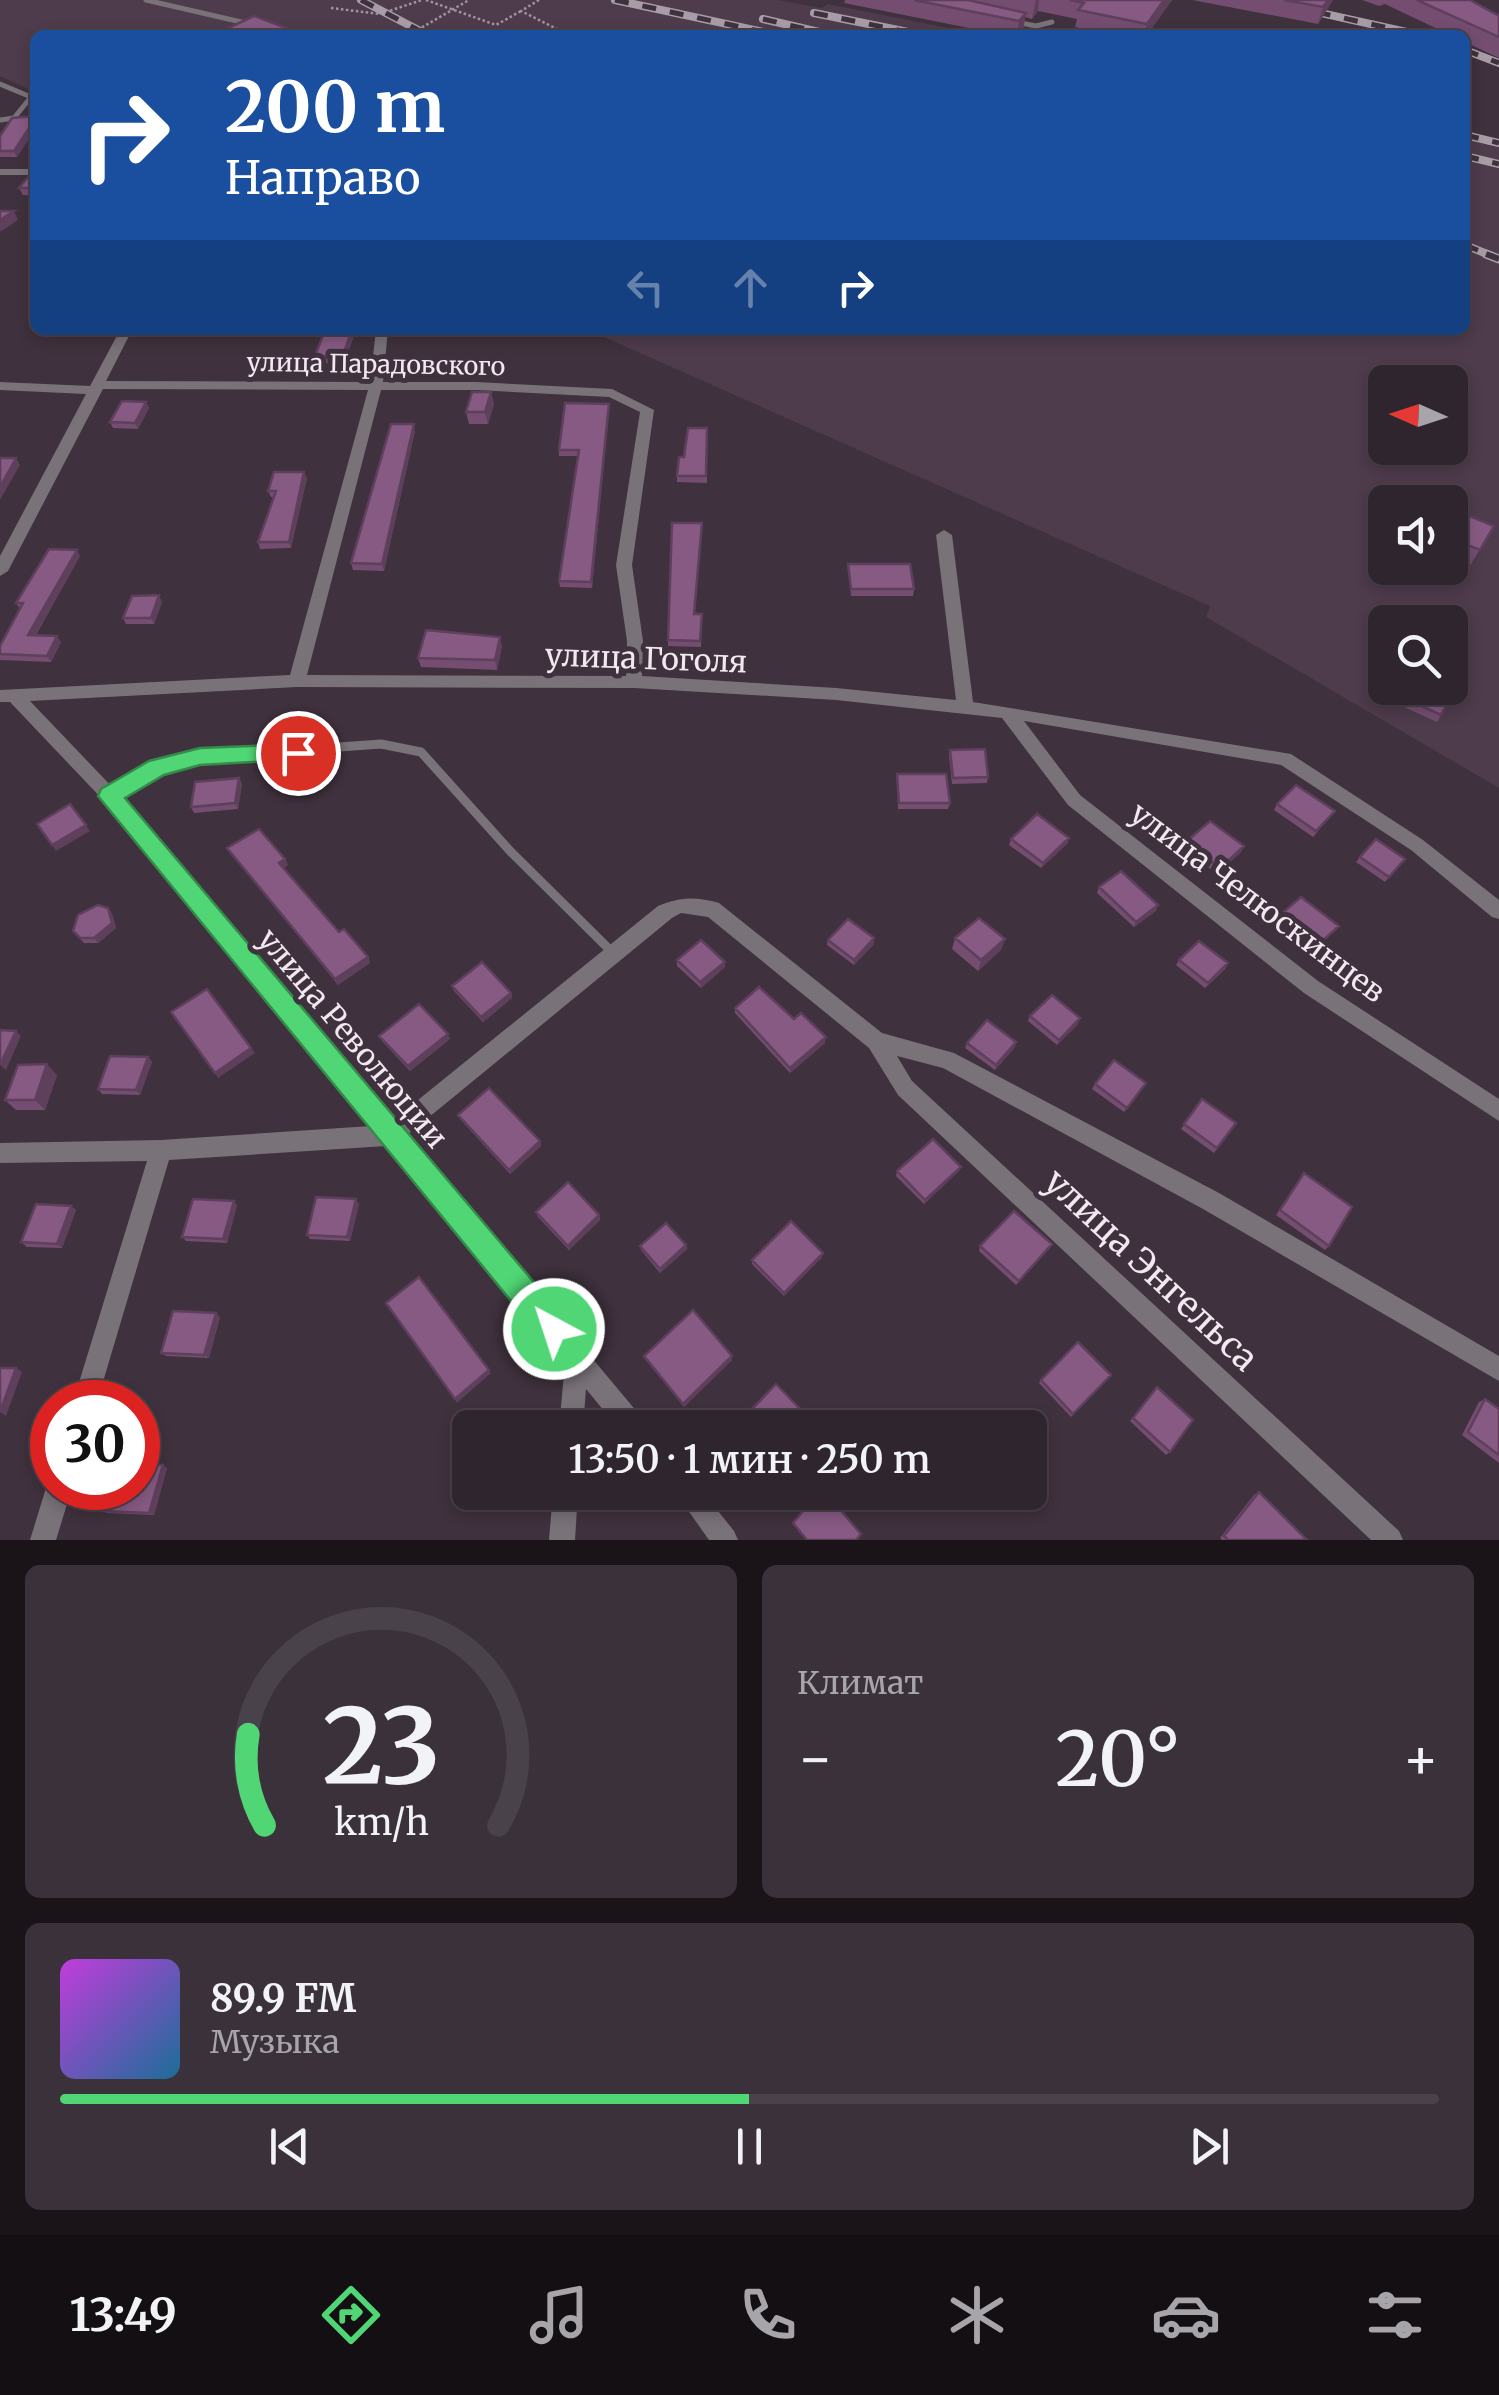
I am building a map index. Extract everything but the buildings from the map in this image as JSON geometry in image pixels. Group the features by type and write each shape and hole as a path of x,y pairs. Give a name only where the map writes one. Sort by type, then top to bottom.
{"street":[{"path":"0,172 30,172"},
{"path":"0,571 124,335"},
{"path":"296,681 376,386 381,335"},
{"name":"улица Парадовского","path":"0,386 376,386 612,393 646,410 624,565 635,641 634,682"},
{"path":"944,535 964,706"},
{"name":"улица Гоголя","path":"8,696 296,681 634,682 836,694 1008,712 1285,759 1417,846 1499,911"},
{"name":"улица Революции","path":"8,696 110,796 620,1410"},
{"name":"улица Челюскинцев","path":"1008,712 1074,800 1311,988 1499,1111"},
{"name":"улица Энгельса","path":"613,953 665,912 680,906 712,909 876,1042 904,1088 1390,1540"},
{"path":"0,1152 161,1150 391,1135 613,953"},
{"name":"улица Энгельса","path":"876,1042 947,1060 1212,1201 1499,1369"},
{"path":"92,1380 161,1150"},
{"path":"573,1410 577,1357"},
{"path":"44,1540 53,1510"},
{"path":"562,1540 564,1510"},
{"path":"701,1510 725,1540"}],"lane":[{"path":"146,0 264,28"},
{"path":"997,18 1036,26 1052,22"},
{"path":"0,84 30,97"},
{"path":"0,120 14,118 30,98"},
{"path":"110,796 158,767 200,756 381,744 421,752 613,953"}],"path":[{"path":"331,8 380,14 424,0 496,24 539,0"},
{"path":"418,30 469,0"},
{"path":"521,11 559,30"}],"shaded area":[{"path":"0,0 778,0 822,8 828,4 958,30 30,30 30,90 0,76"},
{"path":"1470,135 1499,142 1499,788 1206,617 1210,606 599,335 1470,335"}],"railway":[{"path":"361,0 418,30"},
{"path":"615,0 755,30"},
{"path":"1262,0 1397,30"},
{"path":"814,13 898,30"},
{"path":"763,19 810,30"},
{"path":"1470,52 1499,63"},
{"path":"1470,136 1499,143"},
{"path":"1470,157 1499,164"},
{"path":"1470,247 1492,256"},
{"path":"1486,254 1499,259"}],"route":[{"path":"298,753 200,756 158,767 110,796 554,1329"}]}
